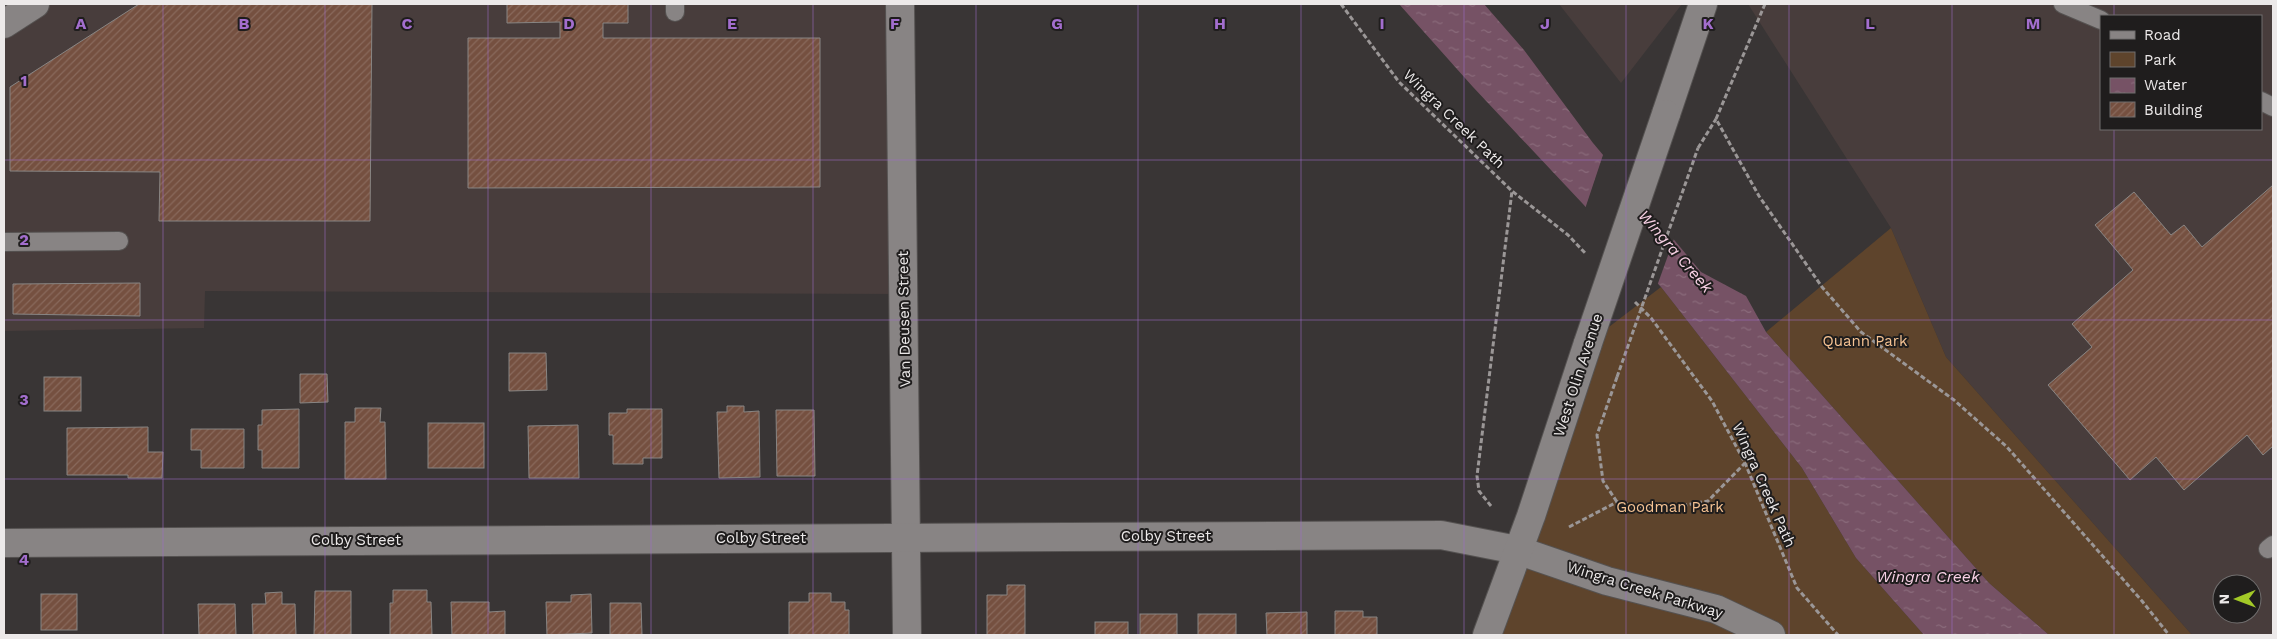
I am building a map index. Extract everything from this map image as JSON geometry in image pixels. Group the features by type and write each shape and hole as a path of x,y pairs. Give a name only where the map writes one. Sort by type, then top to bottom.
{"street":[{"path":"4,24 35,4"},
{"name":"Van Deusen Street","path":"900,4 907,635"},
{"name":"West Olin Avenue","path":"1487,635 1531,516 1703,4"},
{"name":"Colby Street","path":"4,543 1441,535 1517,550"},
{"name":"Wingra Creek Parkway","path":"1517,550 1607,581 1716,609 1771,635"}],"lane":[{"path":"2064,4 2100,20"},
{"path":"4,242 119,241"}],"path":[{"name":"Wingra Creek Path","path":"1341,4 1399,82 1512,191 1568,235"},
{"path":"1617,502 1603,481 1597,435 1698,148 1716,120 1765,4"},
{"path":"1716,120 1759,196 1822,287 1861,332 1910,366 2007,447 2142,601 2168,635"},
{"path":"1491,506 1479,491 1477,476 1512,191"},
{"name":"Wingra Creek Path","path":"1651,318 1712,401 1745,463 1797,588 1838,635"},
{"path":"1569,527 1617,502 1643,507 1675,507 1708,501 1745,463"}],"shaded area":[{"path":"35,4 900,4 904,294 205,291 204,328 4,331 4,24"},
{"path":"1559,4 1682,4 1621,83"},
{"path":"1748,4 2273,4 2273,635 2192,635 1946,357 1891,228"}],"green space":[{"name":"Quann Park","path":"1891,228 1946,357 2192,635 2049,635 1989,583 1766,332"},
{"name":"Goodman Park","path":"1661,287 1802,468 1856,558 1924,635 1487,635 1588,343"}],"water":[{"name":"Wingra Creek","path":"1399,4 1484,4 1524,50 1593,143 1701,272 1746,296 1766,332 1989,583 2049,635 1924,635 1856,558 1802,468 1661,287 1473,87"}],"pier":[{"path":"1604,152 1675,236 1657,286 1585,209"}],"building":[{"path":"139,4 372,4 370,221 159,221 160,172 10,171 10,87"},
{"path":"507,4 628,4 628,23 603,23 603,38 820,38 820,187 468,188 468,38 560,38 560,22 507,23"},
{"path":"2273,185 2273,446 2263,455 2247,435 2184,490 2156,457 2130,480 2048,385 2092,347 2072,324 2133,270 2095,225 2134,192 2171,235 2184,225 2202,247"},
{"path":"140,283 140,316 13,314 13,284"},
{"path":"509,353 546,353 547,390 509,391"},
{"path":"300,374 327,374 328,402 300,403"},
{"path":"44,377 81,377 81,411 44,411"},
{"path":"727,406 744,406 744,412 759,411 760,477 719,478 717,412 727,412"},
{"path":"355,408 381,408 380,422 385,422 386,479 345,479 345,422 355,422"},
{"path":"299,409 299,468 262,468 262,450 258,450 258,425 262,425 262,410"},
{"path":"627,409 662,409 662,458 643,458 643,464 613,464 613,435 609,435 609,413 627,413"},
{"path":"776,410 814,410 815,476 777,476"},
{"path":"428,423 484,423 484,468 428,468"},
{"path":"578,425 579,478 529,478 528,426"},
{"path":"148,427 148,452 163,452 162,478 128,478 128,475 67,475 67,428"},
{"path":"191,429 244,429 244,468 201,468 201,450 191,450"},
{"path":"1007,585 1025,585 1025,635 987,635 987,595 1007,595"},
{"path":"393,590 427,590 427,602 431,602 432,635 390,635 390,603 393,603"},
{"path":"315,591 351,591 351,635 314,635"},
{"path":"282,592 282,604 295,604 296,635 253,635 252,604 266,604 265,593"},
{"path":"809,593 831,593 831,602 845,602 845,610 849,610 849,635 789,635 789,602 809,602"},
{"path":"41,594 77,594 77,630 41,630"},
{"path":"591,594 592,633 547,635 546,602 571,602 571,595"},
{"path":"451,602 489,602 489,612 505,611 505,635 452,635"},
{"path":"610,603 641,603 642,635 610,635"},
{"path":"198,604 235,604 236,635 199,635"},
{"path":"1335,611 1363,611 1363,617 1377,617 1377,635 1335,635"},
{"path":"1307,612 1307,635 1267,635 1266,613"},
{"path":"1140,614 1177,614 1177,635 1140,635"},
{"path":"1198,614 1236,614 1236,635 1198,635"},
{"path":"1095,622 1128,622 1128,635 1095,635"}]}
